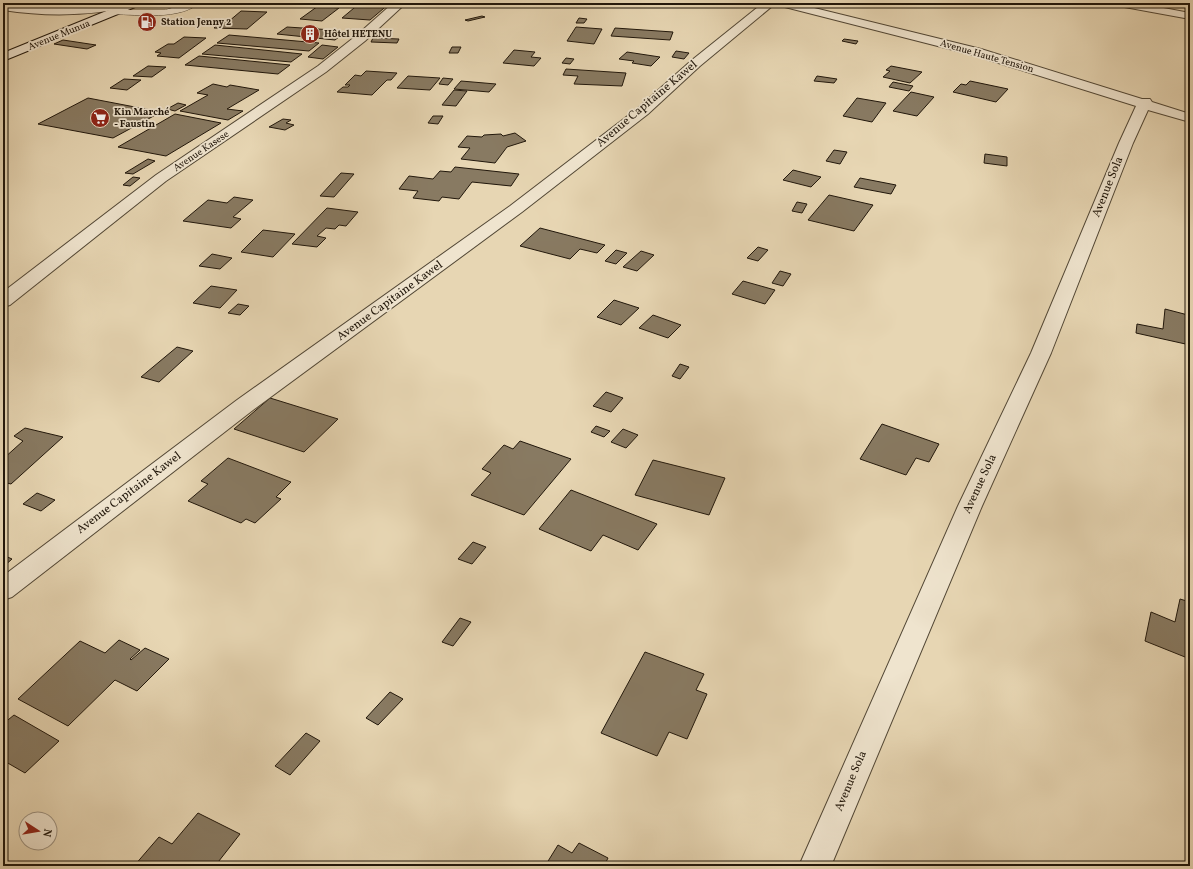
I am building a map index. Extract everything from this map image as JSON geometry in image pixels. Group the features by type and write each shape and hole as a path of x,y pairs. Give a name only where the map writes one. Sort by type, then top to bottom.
{"street":[{"path":"3,7 51,11 88,10 135,3"},
{"name":"Avenue Munua","path":"3,57 135,3"},
{"name":"Avenue Kasese","path":"3,301 162,178 322,69 361,38 400,3"},
{"name":"Avenue Capitaine Kawel","path":"3,590 245,405 516,209 643,111 696,63 770,3"},
{"name":"Avenue Haute Tension","path":"781,3 977,52 1145,102 1190,118"},
{"path":"1119,3 1190,16"},
{"name":"Avenue Sola","path":"815,866 970,506 1041,352 1126,143 1145,102"}],"lane":[{"path":"114,12 176,12 195,3"}],"building":[{"path":"360,3 390,3 370,20 342,18"},
{"path":"318,6 339,8 322,21 300,19"},
{"path":"241,11 267,12 247,29 214,28 221,21 228,22"},
{"path":"482,16 485,17 468,21 465,20"},
{"path":"579,18 587,19 584,23 576,23"},
{"name":"Hôtel HETENU","path":"287,27 333,30 331,32 344,33 335,40 277,34"},
{"path":"576,27 602,29 594,44 567,41"},
{"path":"615,28 673,32 670,40 611,36"},
{"path":"229,35 319,43 309,51 217,43"},
{"path":"184,37 206,38 179,58 157,56 161,53 155,52 168,44 174,44"},
{"path":"373,38 399,39 397,43 371,42"},
{"path":"844,39 858,41 856,44 842,41"},
{"path":"63,40 96,45 87,49 54,44"},
{"path":"215,45 302,54 291,62 202,54"},
{"path":"322,45 338,47 323,59 308,57"},
{"path":"452,47 461,47 458,53 449,53"},
{"path":"514,50 535,52 531,57 541,58 534,66 503,63"},
{"path":"676,51 689,53 684,59 672,57"},
{"path":"627,52 660,57 651,66 632,63 634,61 619,59"},
{"path":"199,56 290,65 278,74 185,65"},
{"path":"566,58 574,59 570,64 562,63"},
{"path":"148,66 166,67 152,77 133,76"},
{"path":"891,66 922,72 910,83 883,77 890,71 886,70"},
{"path":"566,69 626,73 622,86 574,84 578,76 563,75"},
{"path":"366,71 397,73 391,80 387,80 372,95 337,92 343,87 348,87 350,85 345,85 355,75 361,76"},
{"path":"408,76 440,78 430,90 397,88"},
{"path":"817,76 837,79 834,83 814,81"},
{"path":"443,78 453,79 448,85 439,84"},
{"path":"124,79 141,80 127,90 110,88"},
{"path":"461,81 496,84 489,92 454,89"},
{"path":"970,81 1008,89 996,102 953,92 961,84 966,85"},
{"path":"893,82 913,86 909,91 889,87"},
{"path":"213,84 227,87 230,85 259,90 227,109 243,111 228,120 180,111 208,95 197,93"},
{"path":"454,90 467,91 456,106 442,105"},
{"path":"911,92 934,97 917,116 893,111"},
{"name":"Kin Marché - Faustin","path":"88,98 161,112 113,138 38,124"},
{"path":"857,98 886,103 872,122 843,116"},
{"path":"178,103 186,105 175,111 167,109"},
{"path":"175,114 221,123 166,156 118,147"},
{"path":"433,116 443,116 438,124 428,123"},
{"path":"283,119 291,120 286,123 294,125 285,130 269,127"},
{"path":"515,133 526,141 507,147 495,163 461,159 470,148 458,147 467,136 482,137 484,135 501,134 503,136"},
{"path":"834,150 847,152 840,164 826,161"},
{"path":"985,154 1007,157 1007,166 984,163"},
{"path":"148,159 155,161 133,174 125,173"},
{"path":"455,167 519,174 511,186 472,182 459,199 442,197 439,201 413,198 418,191 399,189 409,176 433,179 440,171 451,172"},
{"path":"793,170 821,177 811,187 783,180"},
{"path":"341,173 354,174 334,197 320,196"},
{"path":"133,177 140,178 130,186 123,185"},
{"path":"860,178 896,185 891,194 854,187"},
{"path":"829,195 873,205 854,231 808,220"},
{"path":"234,197 253,200 233,217 241,219 231,228 183,221 208,200 227,203"},
{"path":"797,202 807,204 802,213 792,211"},
{"path":"327,208 358,212 346,226 339,225 335,229 326,228 317,236 326,238 317,247 292,244"},
{"path":"540,228 605,245 597,253 580,249 570,259 520,246"},
{"path":"263,230 295,234 273,257 241,252"},
{"path":"758,247 768,250 758,261 747,258"},
{"path":"616,250 627,253 616,264 605,261"},
{"path":"641,251 654,255 637,271 623,267"},
{"path":"212,254 232,258 220,269 199,266"},
{"path":"780,271 791,274 783,286 772,283"},
{"path":"743,281 775,290 765,304 732,294"},
{"path":"211,286 237,290 220,308 193,303"},
{"path":"614,300 639,308 621,325 597,317"},
{"path":"238,304 249,306 240,315 228,313"},
{"path":"1165,309 1188,315 1187,337 1190,337 1190,345 1136,333 1137,324 1163,329"},
{"path":"653,315 681,325 668,338 639,328"},
{"path":"177,347 193,351 159,382 141,377"},
{"path":"680,364 689,367 680,379 672,376"},
{"path":"606,392 623,398 611,412 593,406"},
{"path":"270,398 338,419 304,452 234,429"},
{"path":"882,424 939,444 929,462 916,458 906,475 860,459"},
{"path":"596,426 610,431 604,437 591,432"},
{"path":"25,428 63,437 11,484 3,482 3,474 5,472 3,471 3,459 23,441 14,436"},
{"path":"623,429 638,435 626,448 611,442"},
{"path":"520,441 571,459 524,515 471,495 491,473 482,469 504,445 513,449"},
{"path":"228,458 291,482 276,497 281,499 255,523 246,519 241,523 188,501 208,484 201,481"},
{"path":"653,460 725,478 709,515 635,495"},
{"path":"571,490 657,524 638,550 603,535 591,551 539,529"},
{"path":"37,493 55,500 41,511 23,504"},
{"path":"473,542 486,547 472,564 458,559"},
{"path":"3,555 12,559 3,567"},
{"path":"1180,599 1190,602 1190,659 1145,641 1151,612 1175,622"},
{"path":"460,618 471,622 453,646 442,642"},
{"path":"119,640 140,650 130,659 131,660 145,648 169,659 137,691 115,680 68,726 18,699 80,641 105,653"},
{"path":"645,652 704,674 696,690 707,694 687,739 669,732 657,756 601,733"},
{"path":"390,692 403,699 378,725 366,718"},
{"path":"14,715 59,741 25,773 6,762 3,765 3,724"},
{"path":"306,733 320,741 290,775 275,766"},
{"path":"198,813 240,834 215,866 134,866 159,837 172,844"},
{"path":"579,843 608,858 604,866 545,866 558,845 572,853"}],"place":[{"name":"Station Jenny 2","path":"147,22"},
{"name":"Hôtel HETENU","path":"310,34"},
{"name":"Kin Marché - Faustin","path":"100,118"}]}
